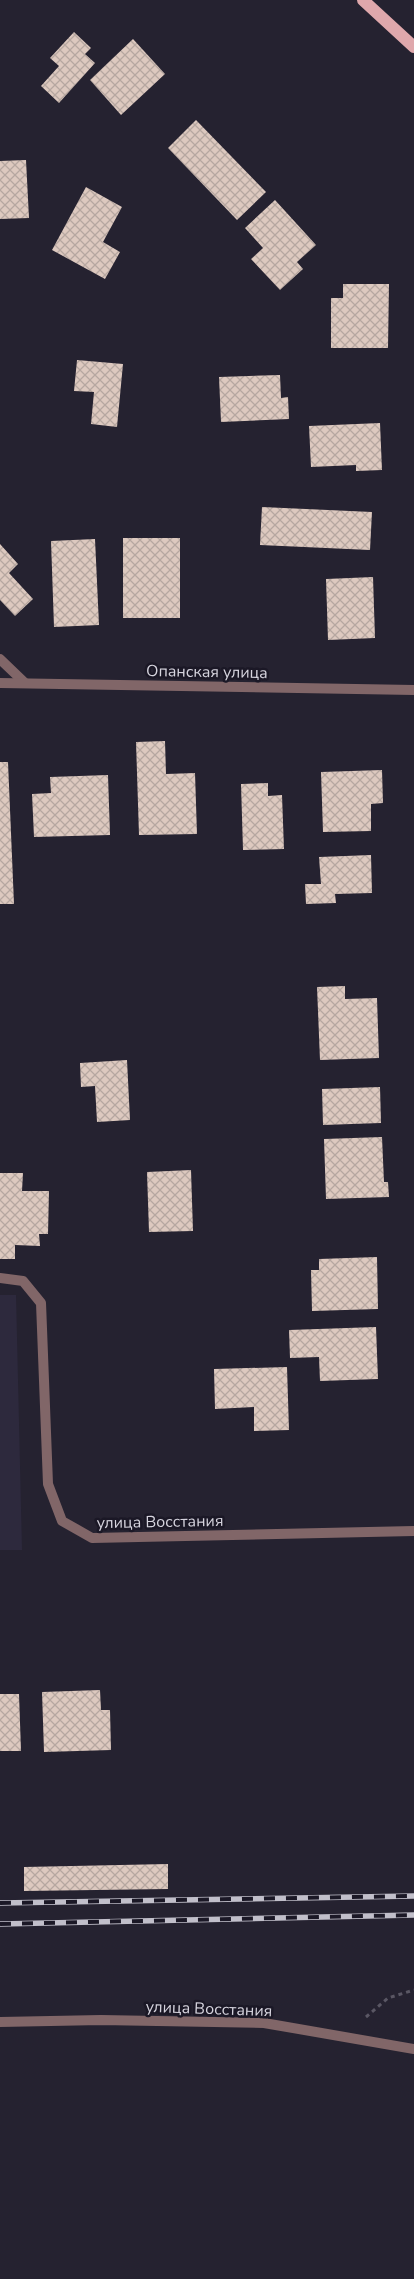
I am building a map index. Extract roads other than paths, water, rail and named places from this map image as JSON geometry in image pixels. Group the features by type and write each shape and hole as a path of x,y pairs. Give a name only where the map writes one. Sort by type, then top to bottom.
{"main road":[{"path":"363,0 414,47"}],"street":[{"path":"0,659 25,683"},
{"name":"Опанская улица","path":"0,683 414,690"},
{"name":"улица Восстания","path":"0,1278 23,1281 41,1303 48,1484 62,1521 92,1538 414,1531"},
{"name":"улица Восстания","path":"0,2022 100,2020 264,2023 414,2049"}],"railway":[{"path":"0,1903 414,1896"},
{"path":"0,1924 414,1915"}]}
